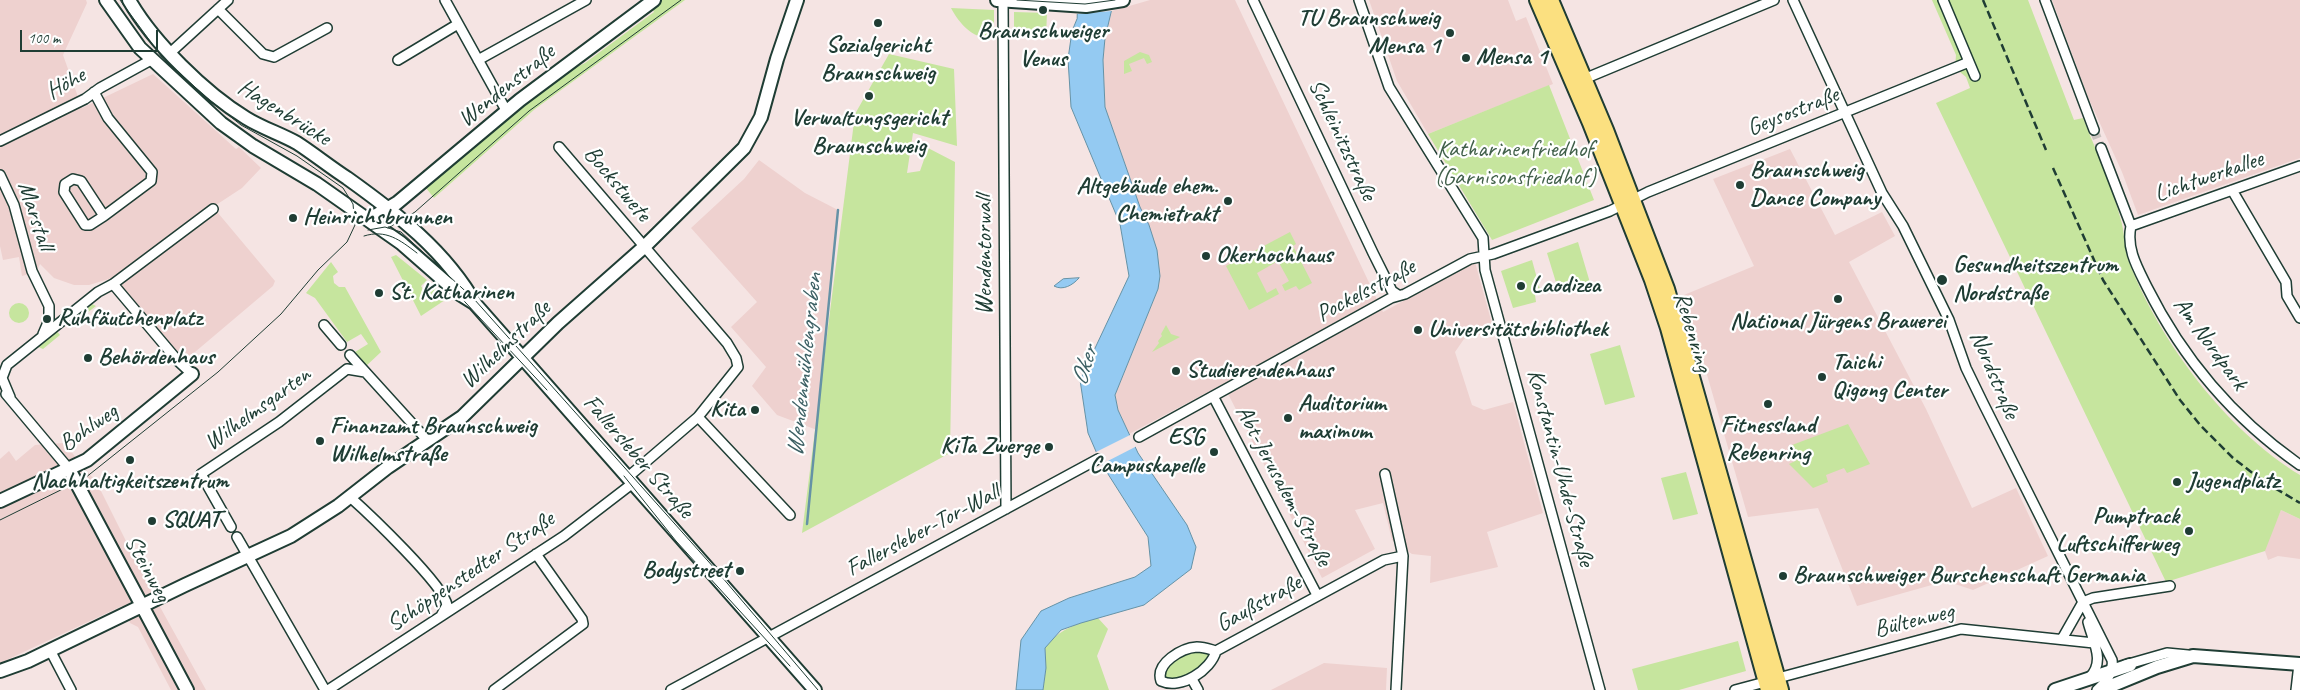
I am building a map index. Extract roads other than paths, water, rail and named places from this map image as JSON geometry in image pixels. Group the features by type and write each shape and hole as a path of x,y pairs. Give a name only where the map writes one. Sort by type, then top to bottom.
{"main road":[{"name":"Hagenbrücke","path":"106,0 132,38 152,60 231,131 309,179 368,220"},
{"name":"Hagenbrücke","path":"129,0 142,20 166,49 237,113 300,146 390,209"},
{"name":"Wendenstraße","path":"390,209 507,112 654,0"},
{"path":"997,0 1075,6 1119,1"},
{"name":"Rebenring","path":"1537,0 1628,202 1659,264 1682,337 1773,685"},
{"name":"Rebenring","path":"1551,0 1584,78 1628,202"},
{"name":"Wilhelmstraße","path":"0,670 50,650 297,533 350,497 388,467 462,417 558,323 644,247 724,170 749,142 761,117 793,4"},
{"path":"368,220 390,209"},
{"name":"Fallersleber Straße","path":"390,209 449,265 476,304 815,690"},
{"name":"Fallersleber Straße","path":"368,220 419,258 458,293 476,304"},
{"name":"Bohlweg","path":"0,501 86,460 192,374"},
{"name":"Steinweg","path":"69,468 187,690"},
{"path":"2055,690 2111,669 2134,670 2193,656 2300,664"},
{"path":"2101,690 2134,670"}],"street":[{"path":"166,49 194,29 228,0"},
{"path":"445,0 507,112"},
{"path":"478,60 586,0"},
{"name":"Wendentorwall","path":"1003,0 1006,509"},
{"name":"Schleinitzstraße","path":"1253,0 1373,254 1392,291 1398,295"},
{"path":"1584,78 1774,0"},
{"name":"Nordstraße","path":"1793,0 1882,193 1903,226 1957,337 1966,368 2028,496 2053,539 2083,602 2111,669"},
{"path":"1943,0 1975,76"},
{"path":"2045,0 2094,130"},
{"name":"Konstantin-Uhde-Straße","path":"1360,4 1389,87 1483,238 1485,270 1600,690"},
{"path":"218,9 263,54 274,57 327,28"},
{"path":"398,60 458,24"},
{"name":"Höhe","path":"0,141 84,99 152,60"},
{"name":"Geysostraße","path":"1628,202 1969,62"},
{"path":"94,92 108,118 153,176 151,181 104,216 90,225 85,225 64,192 65,184 73,179 81,181 104,216"},
{"name":"Bockstwete","path":"559,147 727,343 736,358 738,367 698,417"},
{"name":"Am Nordpark","path":"2102,148 2130,223 2128,238 2133,257 2162,317 2185,353 2230,407 2278,450 2300,465"},
{"name":"Lichtwerkallee","path":"2130,223 2300,166"},
{"name":"Marstall","path":"0,175 14,205 31,269 50,310 48,325 40,338"},
{"path":"2232,190 2286,282 2287,296 2300,318"},
{"name":"Pockelsstraße","path":"1139,437 1398,295 1405,294 1470,259 1485,256 1547,235 1628,202"},
{"path":"10,397 3,382 4,369 102,288 113,284 213,209"},
{"path":"113,284 178,361 192,374"},
{"path":"324,325 341,345"},
{"path":"350,355 428,441"},
{"name":"Wilhelmsgarten","path":"231,527 201,474 279,422 347,369 365,372"},
{"path":"0,388 10,397 69,468"},
{"name":"Abt-Jerusalem-Straße","path":"1214,396 1317,595"},
{"path":"698,417 790,515"},
{"name":"Schöppenstedter Straße","path":"327,690 437,620 588,518 698,417"},
{"name":"Fallersleber-Tor-Wall","path":"671,690 1098,459"},
{"path":"1386,474 1403,556 1396,690"},
{"path":"350,497 400,546 446,599 444,612 437,620"},
{"path":"236,537 327,690"},
{"path":"494,690 583,624 582,619 536,554"},
{"name":"Gaußstraße","path":"1216,651 1203,647 1189,648 1172,658 1160,671 1162,681 1168,685 1193,681 1208,670 1216,651 1384,560 1403,556"},
{"path":"2062,639 2083,602 2093,598 2170,586"},
{"name":"Nordstraße","path":"2083,602 2099,660"},
{"name":"Bültenweg","path":"1735,690 1773,685 1961,629 2094,643"},
{"path":"50,650 71,690"},
{"path":"2088,679 2098,668 2099,660 2111,669 2096,690"},
{"path":"2296,690 2300,664"},
{"path":"1193,681 1198,690"}],"water":[{"path":"1078,0 1114,0 1105,38 1103,60 1105,107 1140,207 1149,225 1157,250 1160,276 1158,289 1115,395 1118,410 1138,453 1187,525 1196,547 1191,569 1144,605 1061,630 1045,648 1046,668 1043,690 1016,690 1021,640 1041,611 1069,598 1135,577 1151,566 1148,537 1101,463 1088,433 1080,380 1129,276 1120,224 1071,107 1068,59 1072,31 1077,19"},
{"path":"1079,278 1068,286 1061,288 1054,286 1063,279"}],"waterway":[{"name":"Wendenmühlengraben","path":"807,524 838,210"}],"tunnel":[{"path":"2094,130 2101,148"}],"tram line":[{"path":"0,520 85,478 218,372 281,314 318,270 347,242 355,225 353,204 343,188 297,156 241,125 207,98 161,56 120,0"},
{"path":"388,228 415,212 529,111 681,0"},
{"path":"1017,0 1085,4 1115,0"},
{"path":"368,230 385,227 401,232 474,299 716,570 818,690"},
{"path":"364,236 372,234 386,235 399,240 417,253"},
{"path":"452,288 547,390"},
{"path":"624,476 676,541 790,666"}],"railway":[{"path":"1983,0 2046,150"},
{"path":"2053,168 2103,280 2180,400 2201,426 2233,458 2263,481 2300,503"}],"place":[{"name":"Braunschweiger Venus","path":"1043,10"},
{"name":"Sozialgericht Braunschweig","path":"878,23"},
{"name":"TU Braunschweig Mensa 1","path":"1450,33"},
{"name":"Mensa 1","path":"1466,58"},
{"name":"Verwaltungsgericht Braunschweig","path":"869,96"},
{"name":"Braunschweig Dance Company","path":"1740,185"},
{"name":"Altgebäude ehem. Chemietrakt","path":"1228,201"},
{"name":"Heinrichsbrunnen","path":"293,218"},
{"name":"Okerhochhaus","path":"1206,256"},
{"name":"Gesundheitszentrum Nordstraße","path":"1942,280"},
{"name":"Laodizea","path":"1521,286"},
{"name":"St. Katharinen","path":"379,293"},
{"name":"National Jürgens Brauerei","path":"1838,299"},
{"name":"Ruhfäutchenplatz","path":"47,319"},
{"name":"Universitätsbibliothek","path":"1418,330"},
{"name":"Behördenhaus","path":"88,358"},
{"name":"Studierendenhaus","path":"1176,371"},
{"name":"Taichi Qigong Center","path":"1822,377"},
{"name":"Fitnessland Rebenring","path":"1768,404"},
{"name":"Kita","path":"755,410"},
{"name":"Auditorium maximum","path":"1288,418"},
{"name":"Finanzamt Braunschweig Wilhelmstraße","path":"320,441"},
{"name":"KiTa Zwerge","path":"1049,447"},
{"name":"ESG Campuskapelle","path":"1214,452"},
{"name":"Nachhaltigkeitszentrum","path":"130,460"},
{"name":"Jugendplatz","path":"2177,482"},
{"name":"SQUAT","path":"152,521"},
{"name":"Pumptrack Luftschifferweg","path":"2189,531"},
{"name":"Bodystreet","path":"740,571"},
{"name":"Braunschweiger Burschenschaft Germania","path":"1783,576"}],"park label":[{"name":"Katharinenfriedhof (Garnisonsfriedhof)","path":"1515,164"}],"water label":[{"name":"Oker","path":"1085,366"}]}
